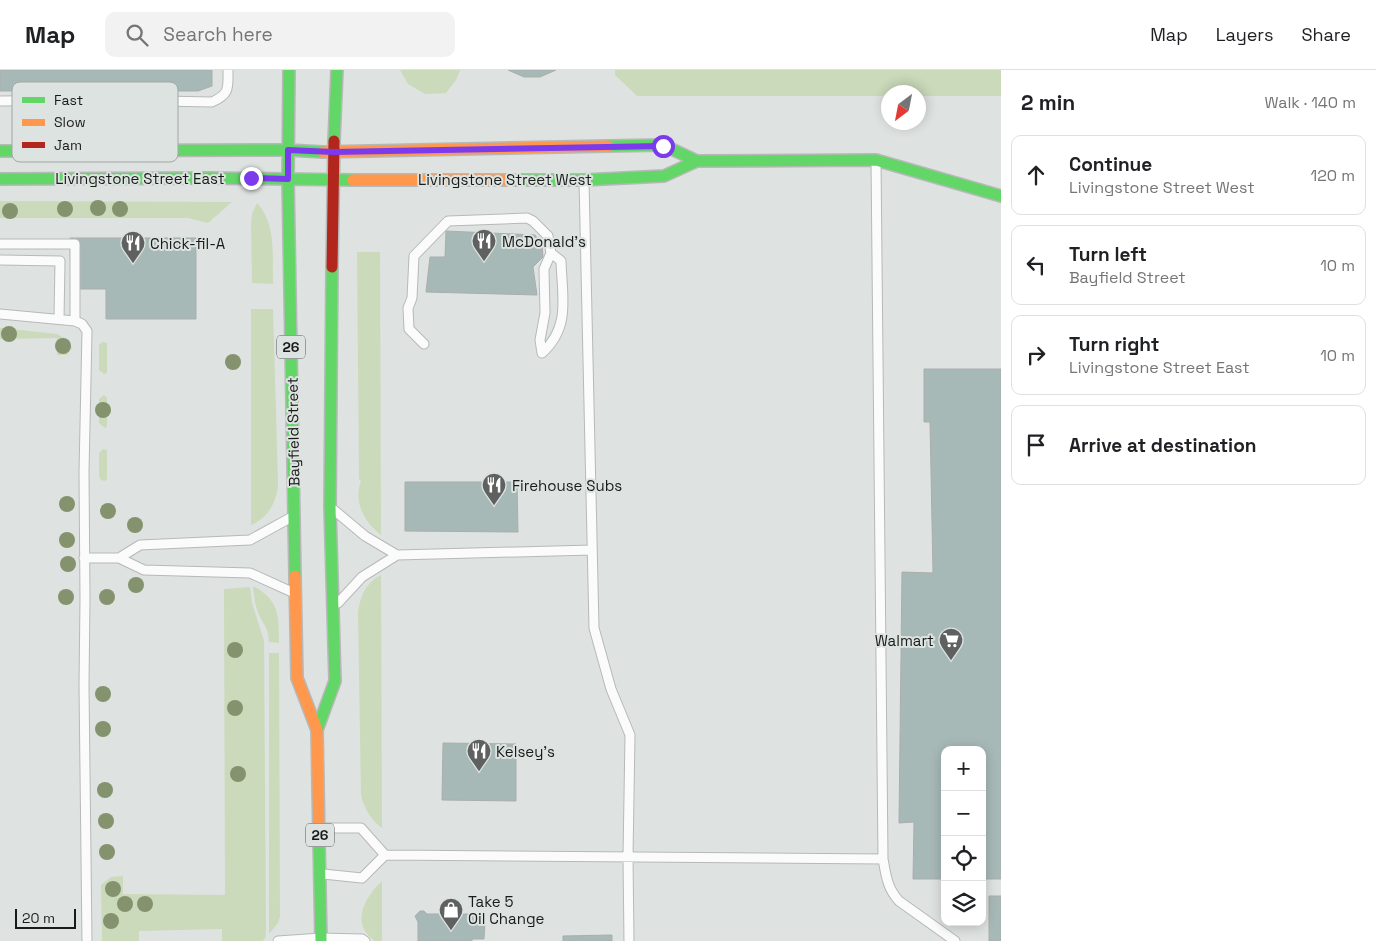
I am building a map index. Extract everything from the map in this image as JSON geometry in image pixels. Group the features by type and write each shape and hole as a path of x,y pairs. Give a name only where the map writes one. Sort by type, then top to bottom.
{"street":[{"name":"Bayfield Street","path":"289,70 288,179 297,678 317,730 321,939"},
{"name":"Bayfield Street","path":"317,730 335,681 330,506 333,152 337,70"},
{"name":"Livingstone Street West","path":"310,151 663,146 697,161"},
{"name":"Livingstone Street East","path":"178,150 310,151"},
{"name":"Livingstone Street West","path":"310,180 584,180 664,176 697,161 876,160 1001,196"},
{"name":"Livingstone Street East","path":"0,179 310,180"}],"lane":[{"path":"178,101 212,102 223,97 228,90 228,70"},
{"path":"876,160 883,859 886,880 892,893 899,901 955,941"},
{"path":"584,180 594,628 611,689 630,735 629,941"},
{"path":"424,344 409,329 408,308 412,298 414,256 448,222 527,218 533,221 548,236 551,253 544,269 545,313 540,340 542,353 551,344 560,328 563,315 561,261 551,253"},
{"path":"0,244 75,244 75,320"},
{"path":"0,260 60,262 59,318"},
{"path":"0,314 75,320 82,324 87,331 84,686 88,941"},
{"path":"330,506 365,536 397,555"},
{"path":"119,558 140,545 250,540 295,515"},
{"path":"334,607 362,577 397,555 592,550"},
{"path":"84,558 119,558 144,570 250,573 296,593"},
{"path":"320,828 361,828 385,855"},
{"path":"320,874 362,878 385,855 883,859"},
{"path":"278,941 321,939 362,939 365,941"}],"green space":[{"path":"400,70 460,70 456,80 446,93 425,94 408,84"},
{"path":"615,70 1001,70 1001,96 926,96 926,85 881,85 881,96 637,96 615,75"},
{"path":"0,201 232,202 208,223 188,218 0,218"},
{"path":"257,203 268,221 271,231 273,284 252,283 251,223 252,214"},
{"path":"357,252 380,252 381,535 365,517 358,496 361,481 359,479"},
{"path":"251,309 273,309 278,484 274,503 267,514 251,525"},
{"path":"0,328 57,334 68,340 72,348 67,355 57,355 57,338 0,339"},
{"path":"102,342 107,343 107,373 104,374 99,370 99,345"},
{"path":"104,395 107,398 107,426 105,428 99,423 99,399"},
{"path":"103,449 107,450 107,479 105,481 101,480 99,476 99,453"},
{"path":"381,575 382,828 368,813 361,795 358,613 360,601 368,586"},
{"path":"253,586 268,597 276,609 279,624 279,643 269,642 267,630 257,608"},
{"path":"250,587 252,603 264,641 266,936 263,941 222,941 222,929 139,931 139,941 102,941 101,885 111,877 123,876 123,894 225,895 224,589"},
{"path":"269,653 279,653 280,917 278,923 269,934"},
{"path":"382,881 382,941 375,941 367,934 361,919 365,903"}],"building":[{"path":"0,70 212,70 212,86 198,91 178,91 178,82 12,82 12,91 0,91"},
{"path":"508,70 556,70 540,77 524,77"},
{"name":"McDonald's","path":"446,231 535,235 542,245 543,257 533,267 537,295 426,292 430,257 445,257"},
{"name":"Chick-fil-A","path":"70,238 196,238 196,319 106,319 106,289 71,289"},
{"name":"Walmart","path":"924,369 1001,369 1001,879 986,879 986,746 941,746 941,879 913,879 914,822 899,823 902,572 933,573 930,422 924,422"},
{"path":"405,482 517,482 518,532 405,531"},
{"name":"Kelsey's","path":"443,743 516,744 516,801 442,800"},
{"path":"989,896 1001,896 1001,941 989,941"},
{"name":"Take 5 Oil Change","path":"420,911 424,911 427,914 473,914 473,919 485,921 484,939 472,939 472,941 418,941 418,922 415,916"},
{"path":"612,935 612,941 563,941 563,936"}],"traffic: fast":[{"path":"289,70 288,179 295,576"},
{"path":"334,141 337,70"},
{"path":"608,146 663,145 697,161"},
{"path":"178,150 288,150 323,152"},
{"path":"0,151 12,151"},
{"path":"515,180 584,180 664,176 697,161 876,160 1001,196"},
{"path":"0,179 210,178 353,180"},
{"path":"317,730 335,681 330,507 332,267"},
{"path":"319,840 321,941"}],"traffic: slow":[{"path":"323,152 608,146"},
{"path":"353,180 515,180"},
{"path":"295,576 297,678 317,730 319,840"}],"traffic: jam":[{"path":"332,267 334,141"}],"place":[{"name":"McDonald's","path":"484,262"},
{"name":"Chick-fil-A","path":"133,264"},
{"name":"Firehouse Subs","path":"494,506"},
{"name":"Walmart","path":"951,661"},
{"name":"Kelsey's","path":"479,772"},
{"name":"Take 5 Oil Change","path":"451,931"}],"route":[{"path":"251,178 288,179 288,150 333,152 663,146"}]}
